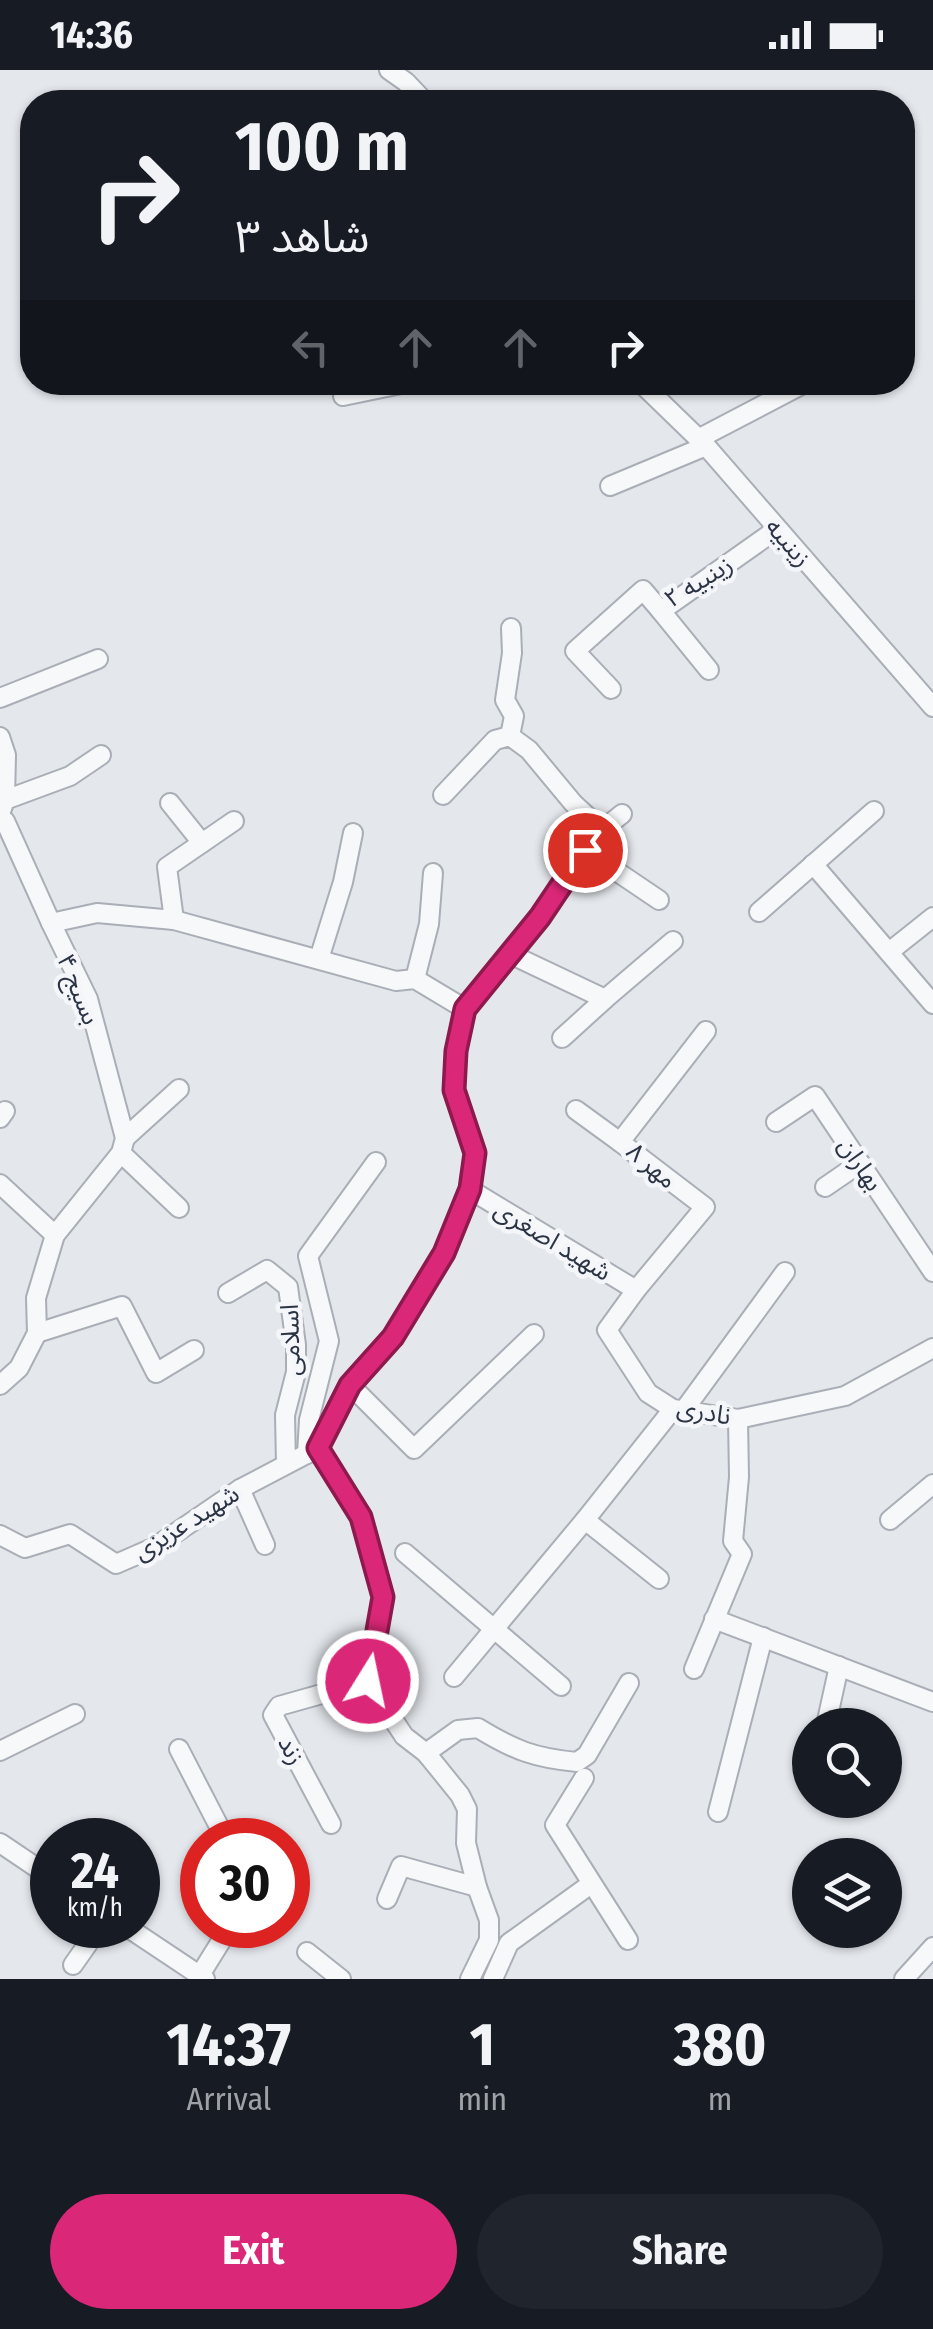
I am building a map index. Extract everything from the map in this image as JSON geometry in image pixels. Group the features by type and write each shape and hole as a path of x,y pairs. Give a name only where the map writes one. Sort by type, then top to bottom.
{"street":[{"path":"388,70 414,90"},
{"path":"343,396 348,395"},
{"name":"زینبیه","path":"656,395 702,442 933,707"},
{"path":"610,486 702,442 784,395"},
{"name":"زینبیه ۲","path":"611,689 575,651 644,590 661,611 777,529"},
{"path":"661,611 709,670"},
{"path":"510,736 514,716 505,700 512,653 511,628"},
{"path":"0,698 98,659"},
{"path":"443,795 494,740 510,736"},
{"path":"510,736 529,750 573,803 602,830"},
{"path":"0,738 6,755 2,811 51,923"},
{"path":"2,811 70,776 101,755"},
{"path":"170,803 202,843"},
{"path":"758,912 874,811"},
{"path":"313,1451 350,1385 393,1337 424,1287 444,1253 470,1189 475,1153 454,1090 456,1051 465,1009 540,917 585,850 622,814"},
{"path":"174,920 168,868 234,821"},
{"path":"318,958 344,882 353,834"},
{"path":"585,850 659,900"},
{"path":"813,864 933,1004"},
{"path":"416,979 429,924 434,873"},
{"name":"بسیج ۴","path":"123,1145 88,999 51,923 97,913 174,920 396,981 416,979 465,1009"},
{"path":"889,952 933,917"},
{"path":"562,1038 674,941"},
{"path":"510,954 605,999"},
{"name":"مهر ۸","path":"636,1290 706,1208 620,1142 706,1031"},
{"path":"0,1385 19,1368 37,1333 36,1298 54,1235 123,1145 178,1089"},
{"name":"بهاران","path":"776,1122 814,1096 933,1272"},
{"path":"576,1110 620,1142"},
{"path":"123,1145 179,1208"},
{"path":"376,1162 308,1256 329,1341 310,1420 313,1451 361,1517 383,1597 368,1681 404,1736 426,1753 460,1796 466,1810 466,1843 489,1920 489,1940 470,1979"},
{"path":"825,1187 860,1163"},
{"path":"0,1184 54,1235"},
{"name":"شهید اصغری","path":"470,1189 636,1290"},
{"name":"اسلامی","path":"228,1293 267,1270 288,1287 296,1372 285,1415 286,1464"},
{"path":"454,1677 679,1409 785,1272"},
{"name":"نادری","path":"636,1290 607,1330 648,1393 679,1409 738,1419 845,1396 933,1348"},
{"path":"37,1333 122,1306 156,1373 194,1350"},
{"path":"350,1385 414,1449 534,1334"},
{"path":"694,1669 742,1554 732,1541 739,1478 738,1419"},
{"name":"شهید عزیزی","path":"0,1534 26,1548 70,1534 116,1564 155,1546 240,1489 313,1451"},
{"path":"890,1520 933,1484"},
{"path":"240,1489 265,1546"},
{"path":"586,1520 659,1579"},
{"path":"405,1552 561,1686"},
{"path":"714,1618 933,1702"},
{"path":"718,1812 763,1637"},
{"path":"830,1708 840,1666"},
{"name":"زند","path":"331,1824 274,1715 278,1706 368,1681"},
{"path":"426,1753 458,1730 478,1728 541,1758 577,1762 587,1755 629,1683"},
{"path":"0,1751 75,1714"},
{"path":"178,1749 214,1818"},
{"path":"584,1778 555,1825 628,1940"},
{"path":"0,1843 30,1863"},
{"path":"387,1899 401,1866 477,1887"},
{"path":"493,1979 510,1943 590,1884"},
{"path":"904,1979 933,1947"},
{"path":"73,1965 85,1948"},
{"path":"159,1948 203,1977 219,1948"},
{"path":"307,1952 341,1979"}],"route":[{"path":"368,1681 383,1597 361,1517 318,1448 350,1385 393,1337 444,1253 470,1189 475,1153 454,1090 456,1051 465,1009 540,917 585,850"}]}
